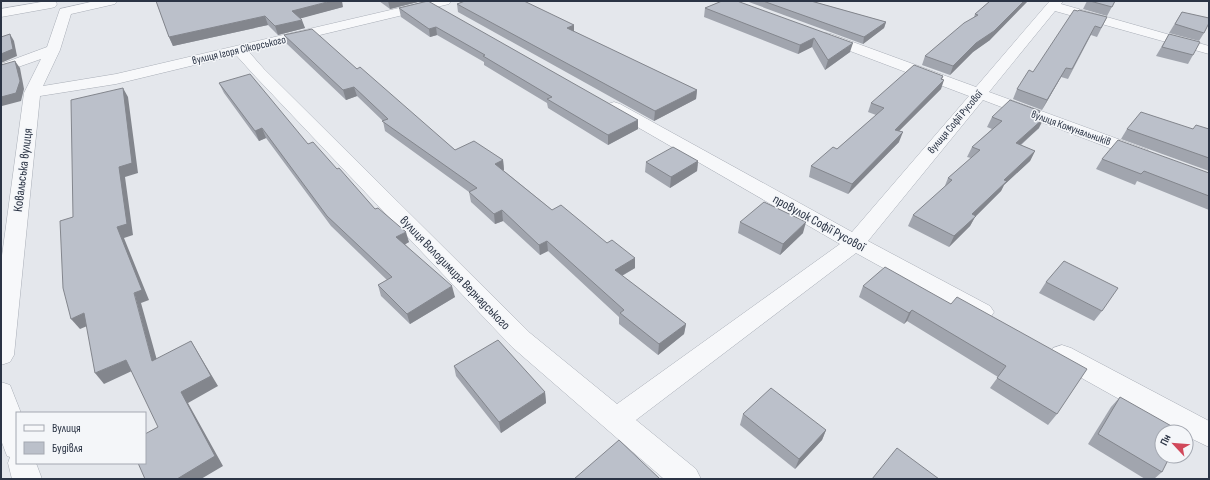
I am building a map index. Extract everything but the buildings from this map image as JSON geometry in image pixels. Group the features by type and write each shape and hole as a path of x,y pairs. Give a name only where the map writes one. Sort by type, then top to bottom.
{"street":[{"path":"1,13 111,1"},
{"path":"1055,4 1209,50"},
{"name":"вулиця Софії Русової","path":"616,420 855,243 978,94 1055,4"},
{"name":"Ковальська вулиця","path":"1,354 32,93 53,50 56,6"},
{"name":"вулиця Ігоря Сікорського","path":"32,93 116,79 240,50 444,7"},
{"name":"вулиця Комунальників","path":"810,31 1157,159"},
{"path":"1,69 53,50"},
{"name":"вулиця Володимира Вернадського","path":"240,50 259,72 521,340 686,479"},
{"name":"провулок Софії Русової","path":"598,98 855,243 1000,322"},
{"path":"1042,345 1209,435"},
{"path":"1,393 16,444"},
{"path":"22,464 27,479"}]}
